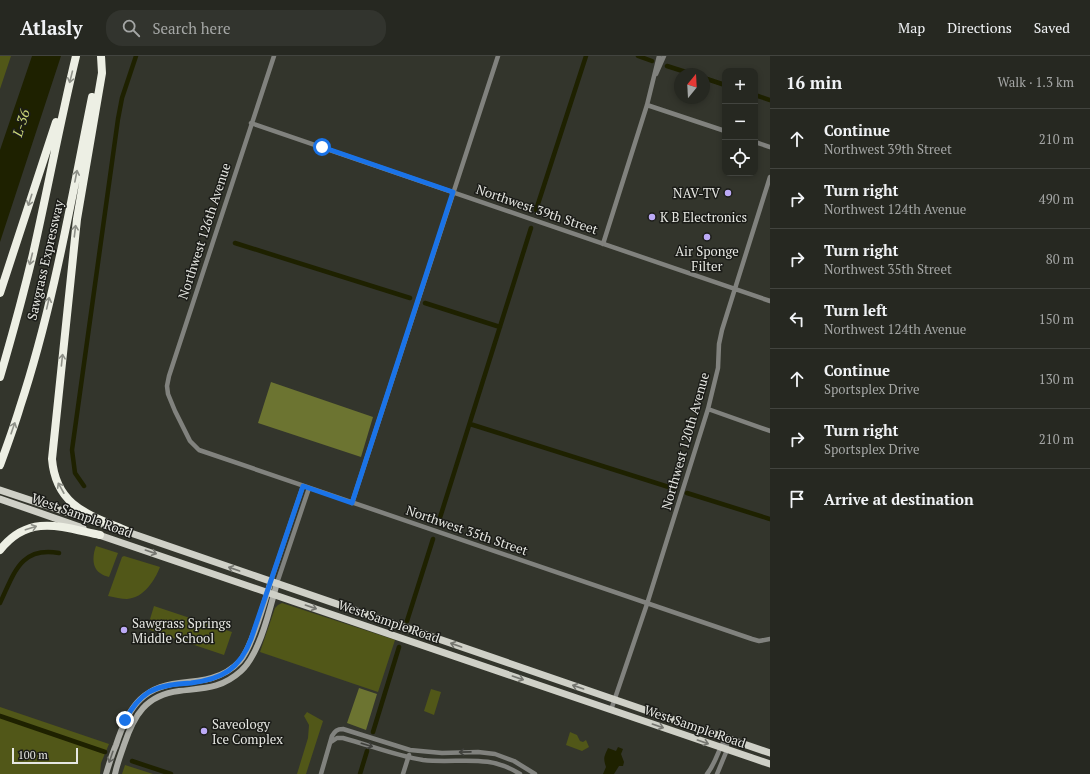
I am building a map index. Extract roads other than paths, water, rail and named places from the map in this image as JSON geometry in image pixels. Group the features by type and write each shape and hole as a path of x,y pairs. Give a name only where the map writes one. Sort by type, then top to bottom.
{"highway":[{"name":"Sawgrass Expressway","path":"0,377 33,253 76,56"},
{"name":"Sawgrass Expressway","path":"0,465 20,407 43,328 59,259 101,56"},
{"path":"101,56 102,73 83,177 74,243 52,459 54,474 58,484 73,504 85,513 126,531"},
{"path":"0,293 39,173 66,97"},
{"path":"0,550 7,542 20,532 40,525 60,526 100,535"}],"main road":[{"name":"West Sample Road","path":"0,490 126,531 770,753"},
{"name":"West Sample Road","path":"0,499 100,535 770,764"}],"street":[{"name":"Northwest 126th Avenue","path":"176,414 168,394 167,386 169,376 274,56"},
{"path":"352,503 498,56"},
{"path":"655,76 654,73 659,56"},
{"path":"603,244 655,76 664,56"},
{"path":"647,105 722,130"},
{"name":"Northwest 39th Street","path":"251,123 770,301"},
{"path":"758,143 770,147"},
{"name":"Northwest 120th Avenue","path":"611,710 647,604 708,409 718,368 719,344 722,330 770,177"},
{"path":"708,409 770,431"},
{"name":"Northwest 35th Street","path":"176,414 190,441 199,450 752,639 759,641 770,639"},
{"path":"115,774 128,731 141,709 162,695 178,691 210,688 221,684 231,679 241,671 252,658 303,486"},
{"path":"274,582 309,488"},
{"path":"106,774 121,728 134,705 149,692 159,688 171,684 204,681 220,676 231,669 240,661 248,648 271,593"},
{"path":"134,705 141,709"},
{"path":"321,774 332,736 335,731 339,729 410,750 442,753 478,752 495,754 514,761 535,774"},
{"path":"331,742 337,738 343,738 408,757 435,760 477,760 501,764 520,774"},
{"path":"708,774 720,747 726,738"},
{"path":"717,774 727,750 726,738"},
{"path":"403,774 410,750"},
{"path":"501,764 503,757"}],"water":[{"name":"L-36","path":"32,56 61,56 0,242 0,150"},
{"path":"618,747 623,749 621,754 624,762 623,766 619,766 614,774 603,774 606,767 604,758 608,748 616,751"}],"waterway":[{"path":"84,486 75,473 72,450 118,119 122,98 136,56"},
{"path":"536,210 586,56"},
{"path":"638,56 652,61"},
{"path":"667,66 674,68"},
{"path":"710,80 722,84"},
{"path":"758,96 770,100"},
{"path":"438,524 531,228"},
{"path":"235,243 410,298"},
{"path":"425,303 500,327"},
{"path":"470,424 675,489"},
{"path":"687,493 770,519"},
{"path":"407,621 433,539"},
{"path":"0,603 20,564 27,558 35,554 46,552 59,553"},
{"path":"373,732 399,647"},
{"path":"0,716 105,752"},
{"path":"360,774 367,751"},
{"path":"132,761 171,774"}],"place":[{"name":"NAV-TV","path":"728,193"},
{"name":"K B Electronics","path":"652,217"},
{"name":"Air Sponge Filter","path":"707,237"},
{"name":"Sawgrass Springs Middle School","path":"124,630"},
{"name":"Saveology Ice Complex","path":"204,731"}]}
